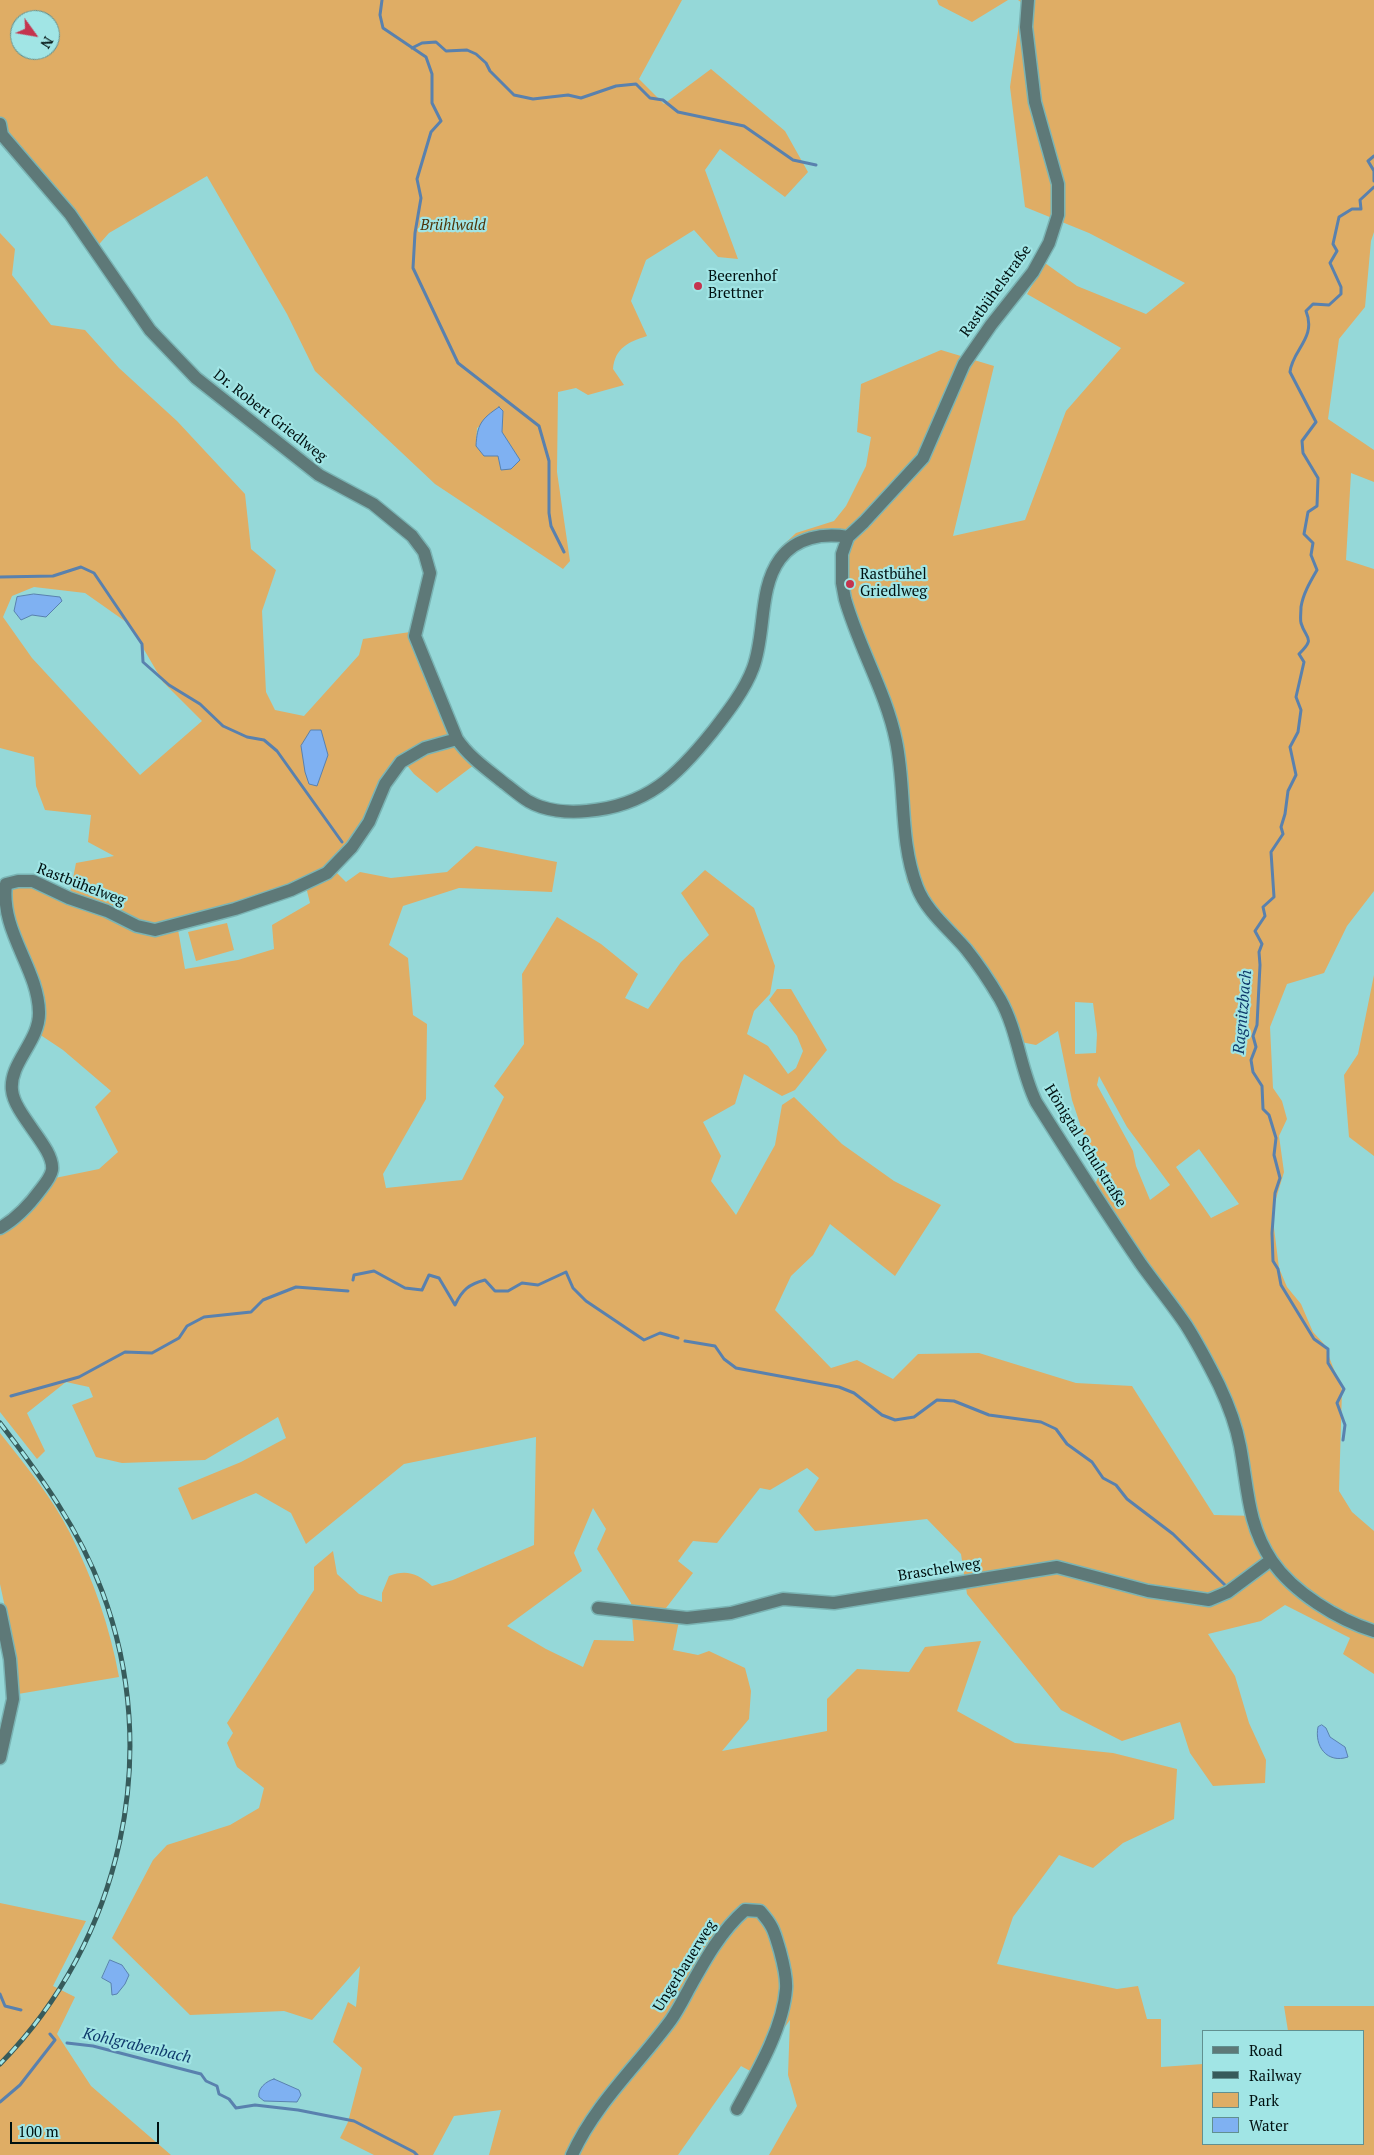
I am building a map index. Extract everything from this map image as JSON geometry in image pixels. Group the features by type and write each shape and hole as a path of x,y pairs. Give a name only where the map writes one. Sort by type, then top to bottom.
{"street":[{"name":"Rastbühelstraße","path":"848,537 922,458 964,364 991,325 1033,272 1046,250 1058,215 1058,184 1035,102 1026,27 1028,0"},
{"name":"Dr. Robert Griedlweg","path":"0,124 2,135 70,214 150,330 196,378 319,475 373,504 412,536 424,552 430,573 415,636 457,740"},
{"path":"457,740 463,748 488,770 528,801 546,808 579,812 606,810 628,804 643,797 687,763 720,722 745,684 753,667 772,575 782,556 800,541 834,534 848,537"},
{"name":"Hönigtal Schulstraße","path":"848,537 842,554 842,583 845,600 890,717 898,754 907,850 919,893 934,914 966,949 1000,998 1016,1036 1026,1078 1036,1102 1142,1265 1186,1325 1206,1358 1228,1404 1240,1444 1251,1519 1271,1560 1300,1591 1338,1615 1374,1631"},
{"name":"Rastbühelweg","path":"0,1228 12,1221 37,1195 52,1170 50,1156 14,1101 12,1090 12,1079 36,1032 39,1013 34,989 11,941 4,917 1,897 6,884 18,880 33,881 137,926 155,930 235,909 291,890 327,872 352,848 368,822 385,784 402,762 425,748 457,740"},
{"name":"Braschelweg","path":"598,1608 687,1618 731,1613 783,1599 834,1603 1057,1567 1148,1591 1209,1600 1228,1592 1271,1560"},
{"path":"0,1610 10,1660 13,1699 0,1758"},
{"name":"Ungerbauerweg","path":"572,2155 580,2138 600,2108 672,2019 705,1960 733,1921 745,1910 760,1911 772,1925 783,1961 786,1987 783,2010 777,2025 760,2067 737,2109"}],"green space":[{"name":"Brühlwald","path":"0,0 682,0 639,79 664,104 711,69 785,131 808,172 785,197 720,149 705,170 738,259 718,257 694,230 646,260 631,301 647,336 628,344 616,356 613,369 624,385 588,395 576,388 558,392 557,472 570,561 563,569 435,484 315,371 287,314 207,176 109,233 94,250 0,134","holes":["503,411 502,432 520,460 501,470 498,456 485,456 476,446 477,428"]},
{"path":"937,0 1008,0 972,22 939,5"},
{"path":"1018,0 1374,0 1374,232 1371,241 1365,307 1339,339 1328,419 1374,450 1374,482 1351,473 1346,560 1374,569 1374,891 1347,926 1324,973 1287,984 1270,1027 1273,1088 1282,1101 1287,1119 1279,1136 1284,1172 1272,1212 1279,1268 1287,1287 1301,1304 1313,1332 1324,1344 1342,1390 1339,1491 1352,1512 1374,1531 1374,1674 1343,1654 1350,1638 1285,1605 1261,1621 1208,1634 1235,1676 1249,1723 1266,1760 1265,1783 1213,1786 1190,1753 1180,1722 1122,1741 1061,1710 967,1594 961,1554 927,1519 815,1531 798,1511 819,1478 807,1468 770,1490 760,1488 717,1543 693,1541 678,1561 693,1573 666,1608 679,1621 673,1650 698,1655 709,1651 745,1668 751,1691 749,1719 722,1751 827,1731 827,1699 857,1669 909,1672 925,1647 981,1641 957,1711 1015,1743 1113,1753 1177,1769 1174,1819 1123,1843 1093,1868 1059,1855 1013,1917 997,1964 1117,1989 1138,1986 1147,2019 1161,2019 1161,2067 1202,2064 1202,2145 1364,2145 1364,2030 1288,2030 1284,2006 1374,2006 1374,2155 769,2155 797,2106 788,2075 790,2020 752,2072 741,2066 678,2155 489,2155 501,2110 454,2116 433,2155 374,2155 340,2138 348,2122 362,2068 333,2042 348,2002 356,2007 360,1966 312,2020 284,2011 190,2015 112,1938 153,1860 167,1845 230,1825 259,1808 264,1788 237,1767 227,1743 233,1733 227,1723 314,1590 314,1567 333,1551 337,1574 359,1594 382,1602 382,1593 389,1576 401,1573 412,1574 422,1578 432,1586 453,1580 534,1545 536,1437 404,1464 306,1544 291,1513 256,1493 192,1520 178,1488 241,1462 286,1438 278,1417 205,1460 122,1463 96,1457 72,1405 93,1397 89,1387 66,1382 27,1413 45,1451 37,1459 0,1412 0,1233 55,1178 99,1169 118,1152 95,1107 111,1091 63,1050 36,1032 39,1013 1,897 18,881 69,898 76,863 114,856 88,842 91,815 45,810 36,786 34,757 0,748 0,233 15,249 12,275 51,325 85,330 119,368 177,421 245,494 251,549 276,570 262,611 266,692 275,710 304,716 359,655 363,639 410,632 415,655 446,727 474,765 437,793 414,774 401,758 369,822 335,871 346,882 360,872 391,878 447,872 476,846 557,862 552,892 459,888 403,906 389,945 408,958 413,1015 427,1024 426,1099 383,1174 386,1188 462,1180 504,1097 494,1086 524,1044 522,974 557,917 601,944 638,974 625,998 648,1009 681,962 709,935 681,893 705,870 754,908 775,966 770,994 754,1011 747,1034 768,1046 788,1074 796,1068 803,1051 797,1036 769,1000 777,989 791,989 827,1050 795,1090 782,1096 744,1074 735,1104 703,1122 721,1156 711,1181 736,1215 775,1145 782,1105 794,1097 842,1144 894,1181 941,1205 895,1276 830,1224 813,1255 791,1276 775,1310 831,1368 857,1360 893,1379 918,1354 979,1353 1076,1383 1132,1386 1214,1515 1256,1516 1219,1385 1095,1184 1098,1178 1072,1100 1058,1031 1036,1045 1021,1042 963,940 907,882 898,813 909,804 853,608 847,568 851,534 849,529 818,539 790,557 779,549 796,533 834,521 846,506 866,466 871,437 857,432 861,384 941,350 994,366 953,536 1025,520 1066,411 1121,348 1027,294 1045,263 1077,286 1146,314 1185,283 1089,233 1025,207 1010,87 1022,3","holes":["34,587 85,593 129,624 163,682 202,721 140,775 32,658 3,617 12,596","305,883 310,903 272,925 274,949 238,960 185,969 177,924","1075,1002 1093,1003 1097,1034 1096,1053 1075,1054","1099,1076 1127,1127 1170,1185 1150,1200 1136,1166 1133,1151 1097,1085","1199,1149 1239,1204 1211,1218 1176,1167","593,1508 606,1529 597,1549 631,1603 634,1641 594,1640 583,1667 546,1649 507,1626 582,1571 574,1553"]},
{"path":"227,923 234,950 196,961 188,932"},
{"path":"1374,975 1374,1156 1349,1137 1344,1075 1358,1054"},
{"path":"0,1433 47,1494 70,1533 100,1604 111,1640 119,1677 18,1694 9,1626 0,1584"},
{"path":"0,1903 86,1921 53,1986 75,1997 57,2034 91,2086 171,2155 0,2155"}],"water":[{"path":"499,407 503,411 502,432 520,460 511,469 501,470 498,456 484,456 476,446 477,433 481,423"},
{"path":"34,594 60,597 62,601 46,617 32,615 21,620 14,611 17,597"},
{"path":"311,730 321,730 328,755 317,786 309,784 301,746"},
{"path":"1322,1725 1326,1728 1330,1737 1345,1747 1348,1757 1334,1758 1324,1752 1320,1747 1317,1734 1318,1727"},
{"path":"110,1960 122,1965 129,1975 117,1994 112,1995 111,1983 102,1978"},
{"path":"274,2079 299,2090 301,2095 297,2102 264,2101 259,2097 259,2091 263,2086"}],"waterway":[{"path":"382,0 380,15 383,28 426,57 432,74 432,103 441,121 431,132 417,179 421,198 415,233 413,268 458,363 539,426 549,461 549,513 551,526 564,552"},
{"path":"412,48 422,43 436,42 446,51 467,50 476,54 486,63 490,71 514,95 533,99 568,95 581,98 616,86 636,84 650,98 663,100 678,112 744,126 793,160 816,165"},
{"name":"Ragnitzbach","path":"1374,156 1368,161 1374,171 1374,181"},
{"name":"Ragnitzbach","path":"1343,1440 1345,1425 1337,1403 1344,1389 1328,1363 1328,1349 1314,1339 1281,1285 1278,1269 1273,1261 1272,1233 1275,1193 1280,1178 1274,1155 1276,1138 1269,1115 1263,1109 1262,1086 1253,1072 1251,1060 1256,1047 1253,1036 1257,1025 1259,952 1262,944 1255,931 1265,916 1263,907 1274,897 1271,852 1283,834 1281,827 1288,791 1296,775 1290,747 1298,732 1301,710 1296,697 1304,662 1299,654 1308,641 1301,623 1301,607 1305,593 1317,570 1311,555 1313,543 1304,534 1308,512 1317,506 1318,478 1303,453 1302,441 1316,422 1290,372 1308,329 1309,320 1306,311 1313,304 1329,305 1341,294 1341,287 1330,263 1337,251 1333,244 1339,217 1352,209 1361,209 1360,200 1374,187"},
{"path":"0,577 53,576 81,567 94,573 142,644 143,662 169,685 200,704 223,726 247,737 264,740 277,751 342,842"},
{"path":"353,1280 354,1275 374,1271 405,1288 422,1290 429,1275 439,1278 455,1305 460,1295 467,1288 485,1280 495,1291 508,1291 522,1283 538,1285 566,1272 573,1288 586,1301 644,1340 660,1333 678,1338"},
{"path":"11,1396 79,1377 125,1352 152,1353 179,1338 187,1326 204,1317 251,1312 263,1300 296,1287 348,1291"},
{"path":"685,1341 715,1346 724,1359 736,1368 839,1387 854,1393 882,1415 895,1420 914,1417 937,1400 954,1401 989,1415 1041,1422 1056,1429 1067,1444 1092,1462 1103,1478 1116,1485 1127,1499 1173,1534 1227,1587"},
{"name":"Kohlgrabenbach","path":"0,1994 5,2006 21,2010"},
{"path":"0,2102 20,2085 55,2040 50,2034"},
{"name":"Kohlgrabenbach","path":"67,2043 93,2046 201,2074 206,2081 217,2086 219,2094 229,2099 236,2108 255,2105 298,2110 354,2121 417,2155"}],"railway":[{"path":"0,1423 30,1462 57,1503 93,1568 102,1591 120,1653 129,1716 129,1779 120,1842 102,1903 76,1961 42,2015 0,2064"}],"place":[{"name":"Beerenhof Brettner","path":"698,286"},
{"name":"Rastbühel Griedlweg","path":"850,584"}]}
